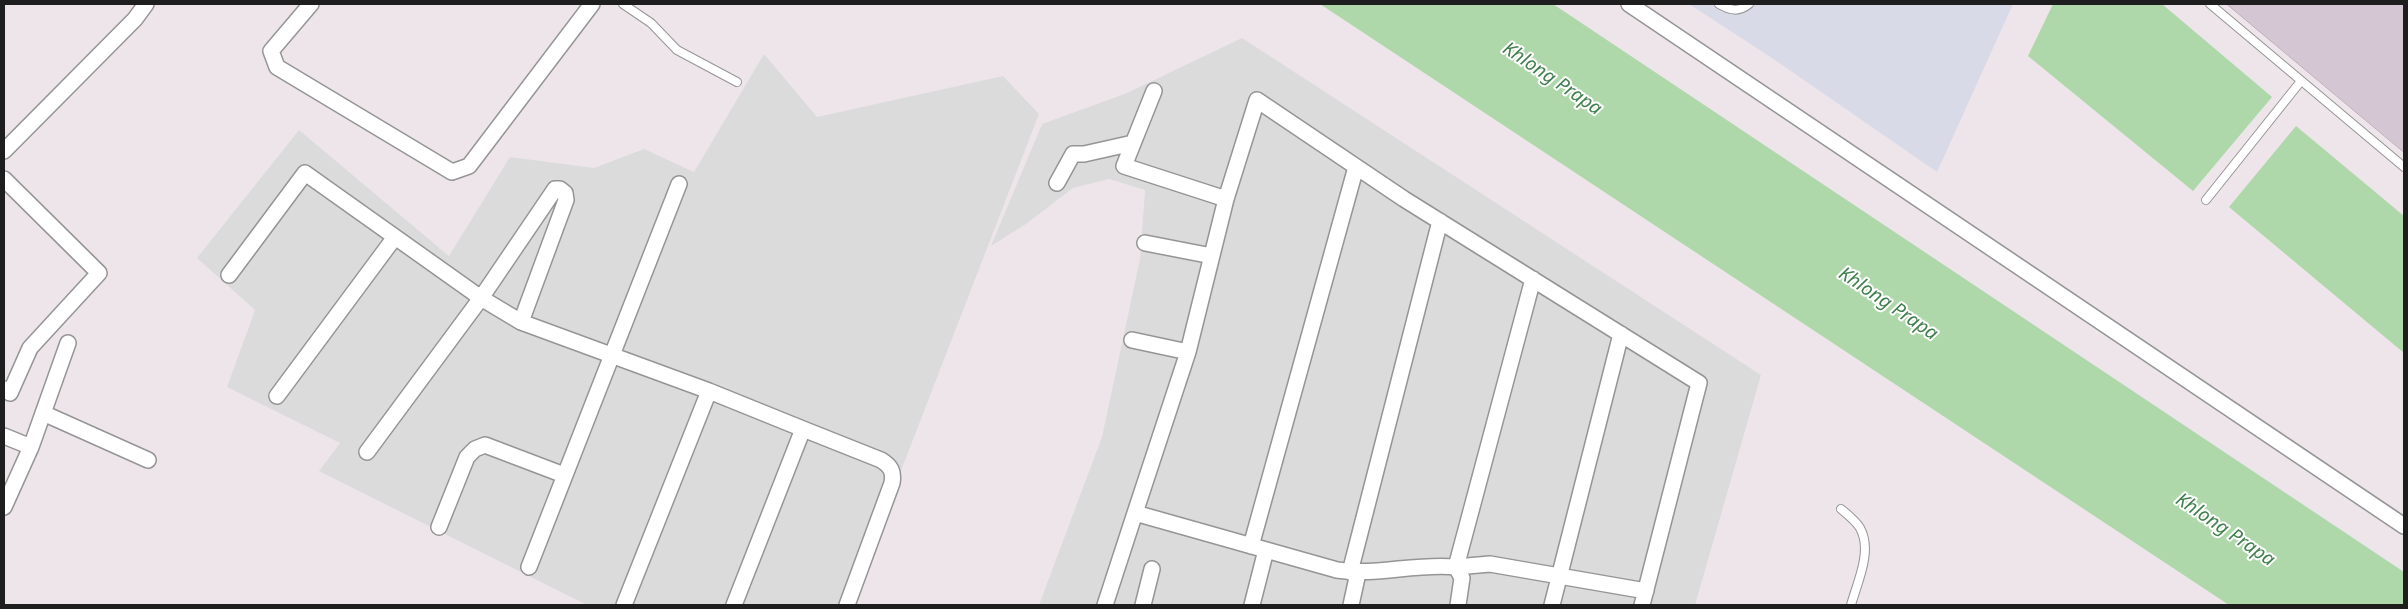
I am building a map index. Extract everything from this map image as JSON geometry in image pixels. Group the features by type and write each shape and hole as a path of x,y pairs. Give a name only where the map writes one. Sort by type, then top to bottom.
{"street":[{"path":"4,151 135,19 146,4"},
{"path":"311,4 271,51 277,67 452,172 469,166 592,4"},
{"path":"1629,4 2404,526"},
{"path":"1154,91 1124,166 1226,199"},
{"path":"1105,605 1135,513 1188,352 1226,199 1257,100 1440,221 1699,383 1644,598 1559,577 1490,564 1456,567 1419,565 1354,572 1251,546 1135,513"},
{"path":"1057,183 1073,154 1084,154 1133,143"},
{"path":"1251,546 1356,167"},
{"path":"229,274 305,173 481,298 521,322 709,391 881,460 888,464 892,470 892,483 848,605"},
{"path":"4,179 99,273 30,348 10,393 4,389"},
{"path":"529,567 610,355 679,184"},
{"path":"367,452 481,298 555,189 563,190 566,200 521,322"},
{"path":"1351,605 1354,572 1440,221"},
{"path":"277,396 395,237"},
{"path":"1145,244 1212,256"},
{"path":"1458,605 1462,578 1456,567 1533,279"},
{"path":"1552,605 1621,334"},
{"path":"1132,340 1188,352"},
{"path":"4,507 31,447 68,343"},
{"path":"624,605 709,391"},
{"path":"43,413 148,460"},
{"path":"734,605 803,429"},
{"path":"4,436 31,447"},
{"path":"439,527 467,457 475,449 485,445 564,475"},
{"path":"1252,605 1266,550"},
{"path":"1143,605 1152,569"}],"lane":[{"path":"623,4 651,22 677,50 737,82"},
{"path":"1719,4 1729,9 1742,10 1750,4"},
{"path":"2210,4 2404,167"},
{"path":"2206,200 2301,81"},
{"path":"1841,508 1860,527 1865,540 1864,559 1851,605"}],"shaded area":[{"path":"1689,4 2013,4 1937,172 1772,58"},
{"path":"1242,38 1761,375 1695,605 1039,605 1102,437 1140,259 1145,190 1109,179 1073,188 1026,224 991,246 1042,124 1127,93"},
{"path":"764,54 817,117 1003,76 1039,114 849,605 587,605 319,471 340,443 227,387 255,310 197,258 299,130 449,256 510,157 594,168 644,149 694,172"}],"water":[{"name":"Khlong Prapa","path":"1320,4 1553,4 2404,572 2404,605 2229,605"},
{"path":"2053,4 2162,4 2272,97 2193,191 2028,56"},
{"path":"2296,126 2404,216 2404,353 2229,207"}],"building":[{"path":"2227,4 2404,4 2404,152"}]}
